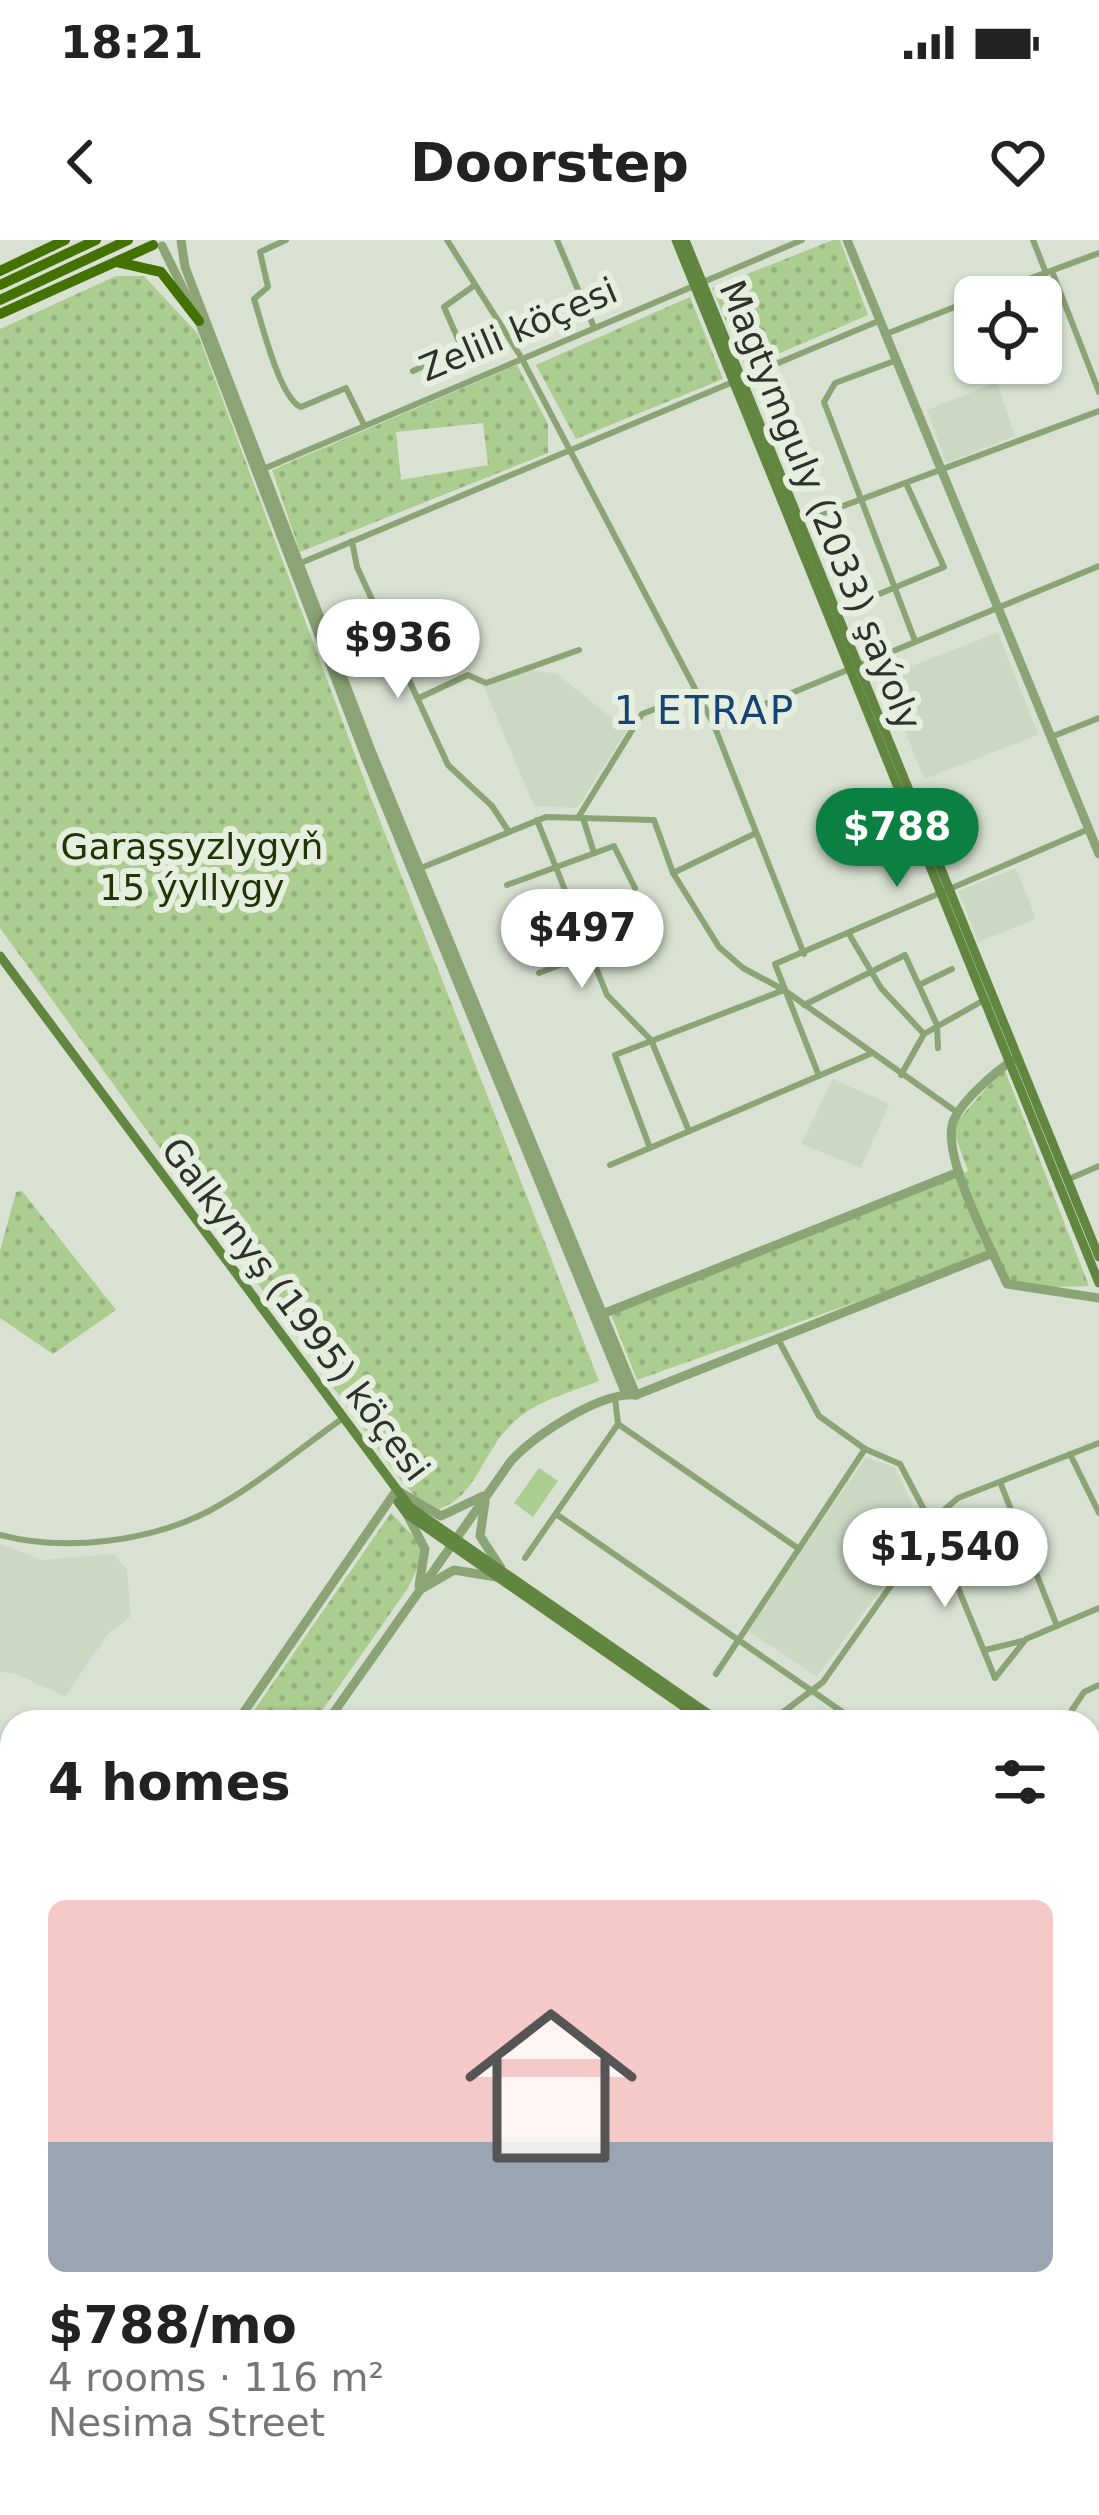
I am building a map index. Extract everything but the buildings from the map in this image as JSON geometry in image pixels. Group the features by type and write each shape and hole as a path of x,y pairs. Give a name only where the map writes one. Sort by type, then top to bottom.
{"main road":[{"path":"0,271 65,240"},
{"path":"0,285 96,240"},
{"path":"0,300 128,240"},
{"name":"Magtymguly (2033) şaýoly","path":"680,240 1099,1282"},
{"path":"0,314 153,244"},
{"path":"102,265 134,262 161,272 199,321"},
{"name":"Magtymguly (2033) şaýoly","path":"737,382 800,522 853,666"},
{"name":"Magtymguly (2033) şaýoly","path":"945,892 984,1000 1099,1257"},
{"name":"Galkynyş (1995) köçesi","path":"0,959 339,1421 394,1491 452,1542"},
{"name":"Galkynyş (1995) köçesi","path":"0,959 407,1514 702,1710"},
{"name":"Galkynyş (1995) köçesi","path":"502,1576 689,1710"}],"street":[{"path":"262,470 199,321 153,244 180,240 185,266 262,470 296,565 599,1316 626,1396 618,1424 525,1558"},
{"path":"286,240 260,252 268,287 254,299 290,402 301,407 346,388 364,425"},
{"path":"446,240 521,356 714,725 804,954"},
{"path":"557,240 593,326"},
{"name":"Zelili köçesi","path":"262,470 802,240"},
{"path":"848,240 1099,854"},
{"path":"1034,240 1099,392"},
{"path":"1038,276 1099,253"},
{"path":"413,371 462,348 444,307 475,285"},
{"path":"886,334 954,307"},
{"path":"296,565 880,320"},
{"path":"897,361 835,383 824,402 899,588 915,641"},
{"path":"800,522 1099,411"},
{"path":"836,612 944,567 906,483"},
{"path":"352,541 356,567 448,765 492,806 509,832"},
{"path":"714,725 1099,566"},
{"path":"420,698 468,675 486,683 579,650"},
{"path":"580,818 642,714 697,693"},
{"path":"1051,737 1099,718"},
{"path":"580,818 594,853"},
{"path":"416,869 537,820 654,820 673,873 719,947 958,1113"},
{"path":"537,820 607,995 650,1040 689,1131"},
{"path":"819,1076 775,964 1089,829"},
{"path":"673,873 754,834"},
{"path":"507,885 619,848 635,888"},
{"path":"521,925 572,907"},
{"path":"849,934 898,1010 924,1034"},
{"path":"539,973 590,953"},
{"path":"804,1005 870,968 905,955 937,1025 938,1048"},
{"path":"921,984 952,969"},
{"path":"650,1148 615,1055 784,990"},
{"path":"901,1075 924,1034 984,1000"},
{"path":"610,1166 870,1054"},
{"path":"1013,1060 958,1113 951,1137 959,1172 1006,1284 1099,1298"},
{"path":"1067,1179 1099,1166"},
{"path":"599,1316 959,1172"},
{"path":"335,1710 487,1493 511,1461 543,1432 993,1253"},
{"path":"778,1339 819,1416 865,1449 900,1464 933,1527 995,1678 1024,1641"},
{"path":"0,1535 45,1545 99,1541 185,1521 209,1511 339,1421"},
{"path":"618,1424 799,1550"},
{"path":"784,1710 823,1682 958,1498 1099,1442"},
{"path":"716,1674 865,1449"},
{"path":"1070,1454 1099,1513"},
{"path":"1000,1482 1057,1626"},
{"path":"245,1710 394,1491 436,1516 452,1514 487,1493"},
{"path":"487,1493 480,1536 502,1576"},
{"path":"407,1514 425,1549 418,1591"},
{"path":"556,1514 840,1710"},
{"path":"418,1591 454,1570 502,1576"},
{"path":"985,1650 1024,1641 1099,1608"},
{"path":"1072,1710 1084,1692 1099,1685"}],"shaded area":[{"path":"998,384 1015,436 946,463 927,410"},
{"path":"998,632 1038,735 924,779 884,677"},
{"path":"531,670 557,674 627,730 577,808 534,806 484,687"},
{"path":"1016,868 1036,919 978,942 958,891"},
{"path":"833,1079 889,1104 861,1168 801,1144"},
{"path":"866,1457 896,1468 924,1530 817,1677 748,1631"},
{"path":"0,1544 43,1560 114,1554 127,1570 131,1616 108,1634 65,1697 17,1674 0,1672"}],"green space":[{"path":"840,240 868,315 746,368 712,288"},
{"name":"Garaşsyzlygyň 15 ýyllygy","path":"116,276 144,276 198,334 373,803 599,1381 549,1400 516,1420 470,1486 439,1509 415,1496 399,1478 0,928 0,329"},
{"path":"690,297 723,379 576,439 536,365"},
{"path":"517,365 548,424 548,453 300,552 272,470","holes":["483,423 488,465 401,480 396,432"]},
{"path":"1004,1068 1089,1286 1014,1288 993,1253 637,1380 610,1312 968,1171 952,1127"},
{"path":"22,1191 116,1310 53,1354 0,1318 0,1251 16,1192"},
{"path":"539,1468 558,1481 533,1517 514,1503"},
{"path":"391,1513 417,1540 423,1556 408,1588 322,1710 254,1710"}],"district":[{"name":"1 ETRAP","path":"705,710"}]}
